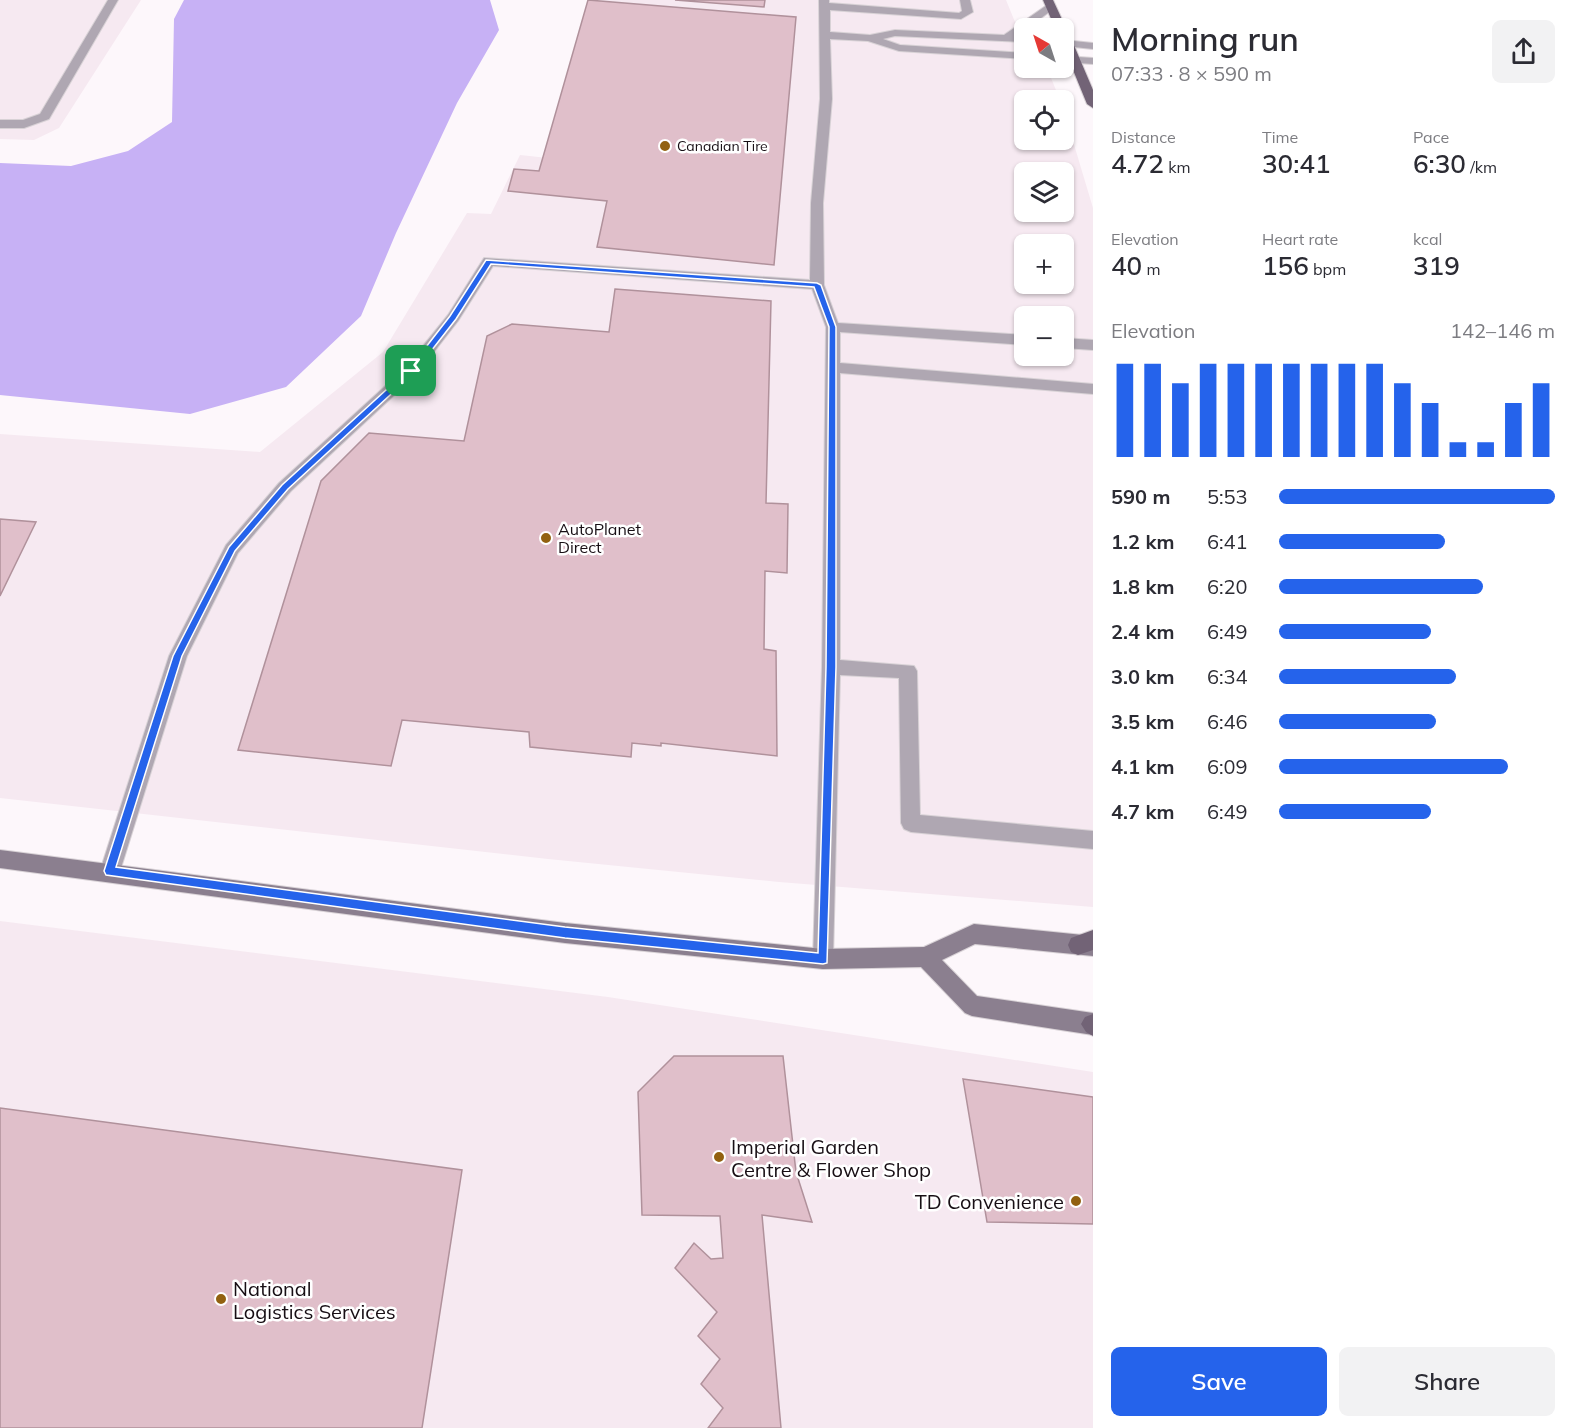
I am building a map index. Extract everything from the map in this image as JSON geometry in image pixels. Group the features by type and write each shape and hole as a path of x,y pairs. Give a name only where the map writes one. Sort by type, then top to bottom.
{"main road":[{"path":"1049,3 1056,18"},
{"path":"1074,68 1093,104"}],"street":[{"path":"0,859 110,871 565,933 823,959 925,957 974,934 1088,944"},
{"path":"925,957 972,1006 1093,1024"}],"lane":[{"path":"0,124 24,124 45,116 113,0"},
{"path":"823,959 831,667 832,367 832,327 817,285 817,203 826,99 824,3 961,16 968,12 965,0"},
{"path":"1007,38 1049,3"},
{"path":"869,38 895,33 1014,38"},
{"path":"826,35 869,38 899,48 1014,55"},
{"path":"1074,43 1093,46"},
{"path":"1074,59 1093,61"},
{"path":"110,871 178,656 232,549 285,487 411,371 453,318 489,261 817,285"},
{"path":"832,327 1014,339"},
{"path":"1074,344 1093,345"},
{"path":"832,367 1093,389"},
{"path":"831,667 908,671 911,823 1093,840"}],"shaded area":[{"path":"0,0 141,0 59,128 34,140 0,139"},
{"path":"184,0 490,0 499,30 457,103 396,233 361,316 286,387 190,414 0,395 0,163 71,166 128,151 172,122 174,19"},
{"path":"590,0 1006,0 1014,20 1014,78 1051,78 1056,90 1014,90 1014,150 1074,150 1074,144 1093,208 1093,907 779,882 548,859 0,798 0,434 260,452 383,352 467,213 491,214 520,155 548,158"},
{"path":"0,921 608,997 1093,1072 1093,1428 0,1428"}],"building":[{"name":"Canadian Tire","path":"588,0 796,17 774,265 597,247 607,201 508,191 514,169 539,171"},
{"path":"675,0 765,0 764,7"},
{"name":"AutoPlanet Direct","path":"615,289 771,301 766,503 788,504 787,573 765,571 764,649 776,651 777,756 661,743 661,746 632,743 631,757 530,747 529,732 402,720 391,766 238,750 321,481 369,433 464,441 487,336 512,324 609,332"},
{"path":"0,519 36,522 0,596"},
{"path":"674,1056 783,1056 796,1172 812,1222 762,1215 781,1428 708,1428 723,1408 701,1384 720,1359 698,1336 717,1312 675,1268 694,1243 711,1259 723,1258 720,1216 642,1215 638,1092"},
{"path":"963,1079 1093,1097 1093,1224 987,1222"},
{"name":"National Logistics Services","path":"0,1108 462,1170 422,1428 0,1428"}],"place":[{"name":"Canadian Tire","path":"665,146"},
{"name":"AutoPlanet Direct","path":"546,538"},
{"name":"Imperial Garden Centre & Flower Shop","path":"719,1157"},
{"name":"TD Convenience","path":"1076,1201"},
{"name":"National Logistics Services","path":"221,1299"}],"route":[{"path":"489,261 817,285 832,327 831,667 823,959 565,933 110,871 178,656 232,549 285,487 411,371 453,318 489,261"}]}
